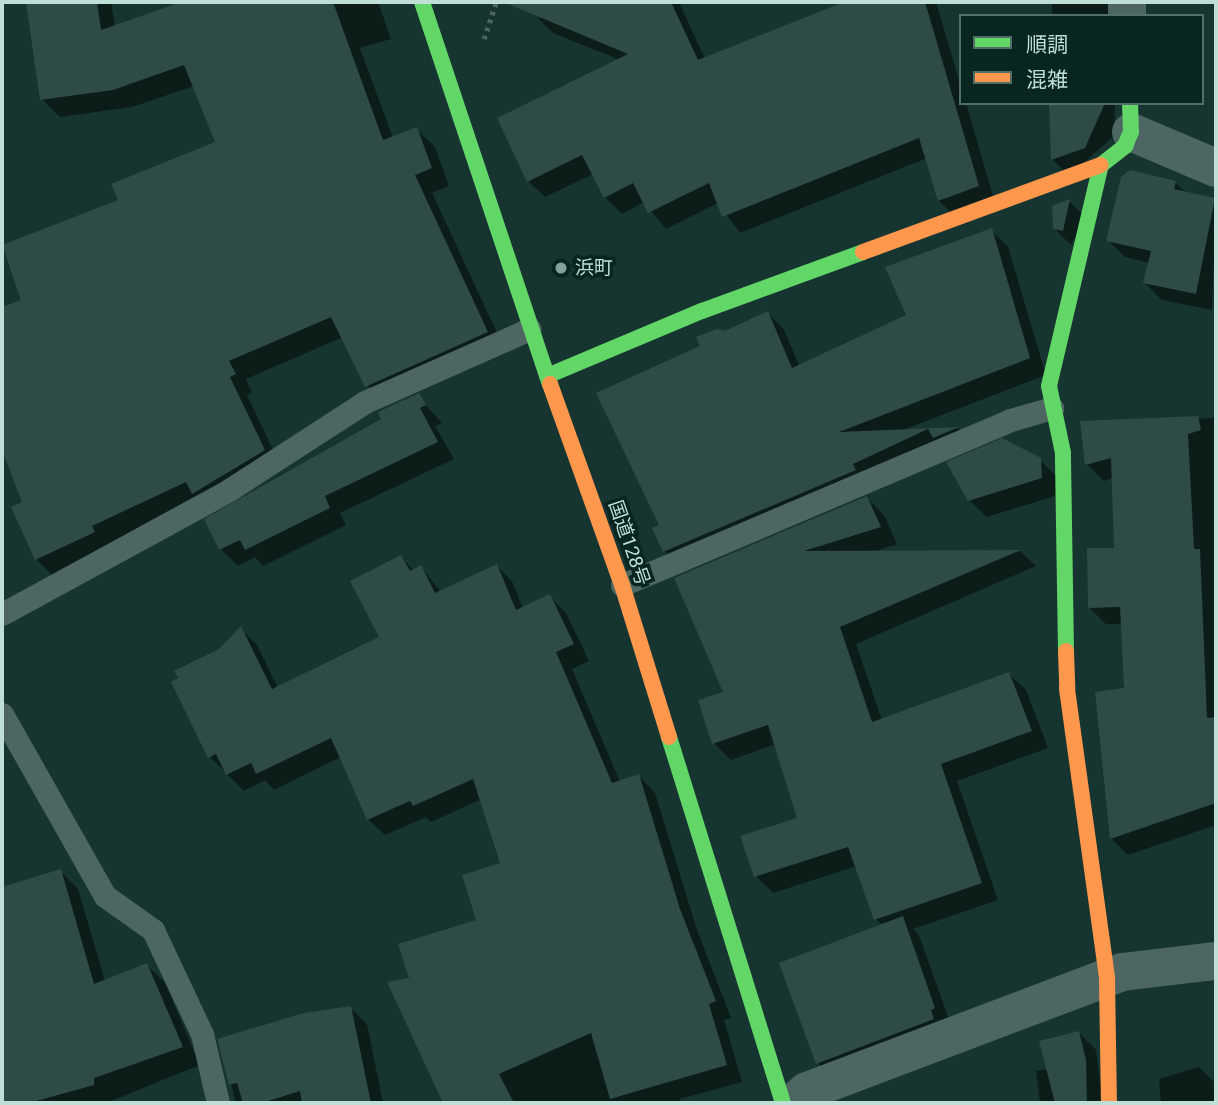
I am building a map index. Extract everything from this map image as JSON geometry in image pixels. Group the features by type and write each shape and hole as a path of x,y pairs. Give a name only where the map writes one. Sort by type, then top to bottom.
{"main road":[{"name":"国道128号","path":"422,2 530,329 622,585 783,1103"},
{"path":"547,376 702,311 1101,164 1125,146 1131,117"},
{"path":"1101,164 1052,372 1052,408 1063,453 1067,689 1107,979 1109,1103"}],"street":[{"path":"1131,117 1216,168"},
{"path":"793,1103 807,1091 1122,972 1216,961"}],"lane":[{"path":"2,614 229,490 365,402 530,329"},
{"path":"622,585 1010,419 1052,408"},
{"path":"2,714 105,896 153,930 202,1034 218,1103"}],"building":[{"path":"26,2 97,2 101,30 181,2 333,2 383,140 417,127 432,168 415,175 488,332 365,387 331,317 229,361 236,374 230,377 265,450 192,494 186,482 92,526 95,532 35,560 11,507 22,502 2,450 2,307 21,300 2,245 118,200 111,184 215,142 184,65 113,90 40,100"},
{"path":"503,2 671,2 698,60 844,2 925,2 979,186 938,201 919,138 722,217 709,183 648,213 633,183 604,198 582,155 527,182 497,118 628,54"},
{"path":"1049,105 1104,105 1085,148 1051,160"},
{"path":"1130,170 1176,181 1174,189 1215,198 1196,294 1143,283 1151,251 1106,241 1121,177"},
{"path":"1070,199 1063,231 1053,229 1052,206"},
{"path":"992,228 1030,358 839,432 959,427 933,438 928,429 853,464 856,470 663,552 652,528 659,525 596,393 700,346 696,337 717,329 725,331 768,311 792,368 906,315 885,267"},
{"path":"419,393 426,405 420,408 438,442 325,496 330,508 245,550 240,540 219,550 204,519 381,419 378,412"},
{"path":"1198,416 1201,430 1188,434 1194,549 1200,549 1207,718 1216,717 1216,803 1110,839 1095,692 1124,688 1120,607 1088,608 1087,548 1114,548 1111,458 1085,465 1080,421"},
{"path":"1002,438 1041,458 1042,478 968,501 946,462"},
{"path":"867,496 881,527 804,551 1021,550 840,627 872,722 1009,672 1032,731 941,764 982,883 874,920 848,847 754,877 740,836 797,818 768,725 712,744 698,700 723,692 674,578"},
{"path":"401,555 410,571 421,565 435,593 497,564 516,610 550,594 574,644 556,652 612,783 639,774 680,909 716,1001 709,1004 727,1065 610,1099 591,1033 499,1074 514,1103 443,1103 387,982 409,978 398,944 476,920 462,875 500,863 473,779 413,806 410,801 367,820 331,738 256,774 251,763 226,775 216,754 208,758 171,682 178,678 174,671 219,649 241,626 272,689 379,637 350,581"},
{"path":"61,869 94,984 147,963 183,1047 94,1078 94,1085 29,1103 2,1103 2,887"},
{"path":"903,916 935,1008 931,1010 934,1019 816,1064 779,963"},
{"path":"351,1006 371,1103 302,1103 300,1091 262,1103 243,1103 237,1083 229,1085 217,1039 304,1013"},
{"path":"1079,1031 1086,1060 1087,1103 1055,1103 1039,1041"}],"traffic: fast":[{"path":"422,2 550,384"},
{"path":"1066,651 1063,453 1049,386 1101,165 1125,146 1131,132 1130,105"},
{"path":"547,376 702,311 863,252"},
{"path":"669,737 783,1103"}],"traffic: slow":[{"path":"863,252 1101,165"},
{"path":"550,384 622,585 669,737"},
{"path":"1066,651 1067,689 1107,979 1109,1103"}],"place":[{"name":"浜町","path":"561,268"}]}
